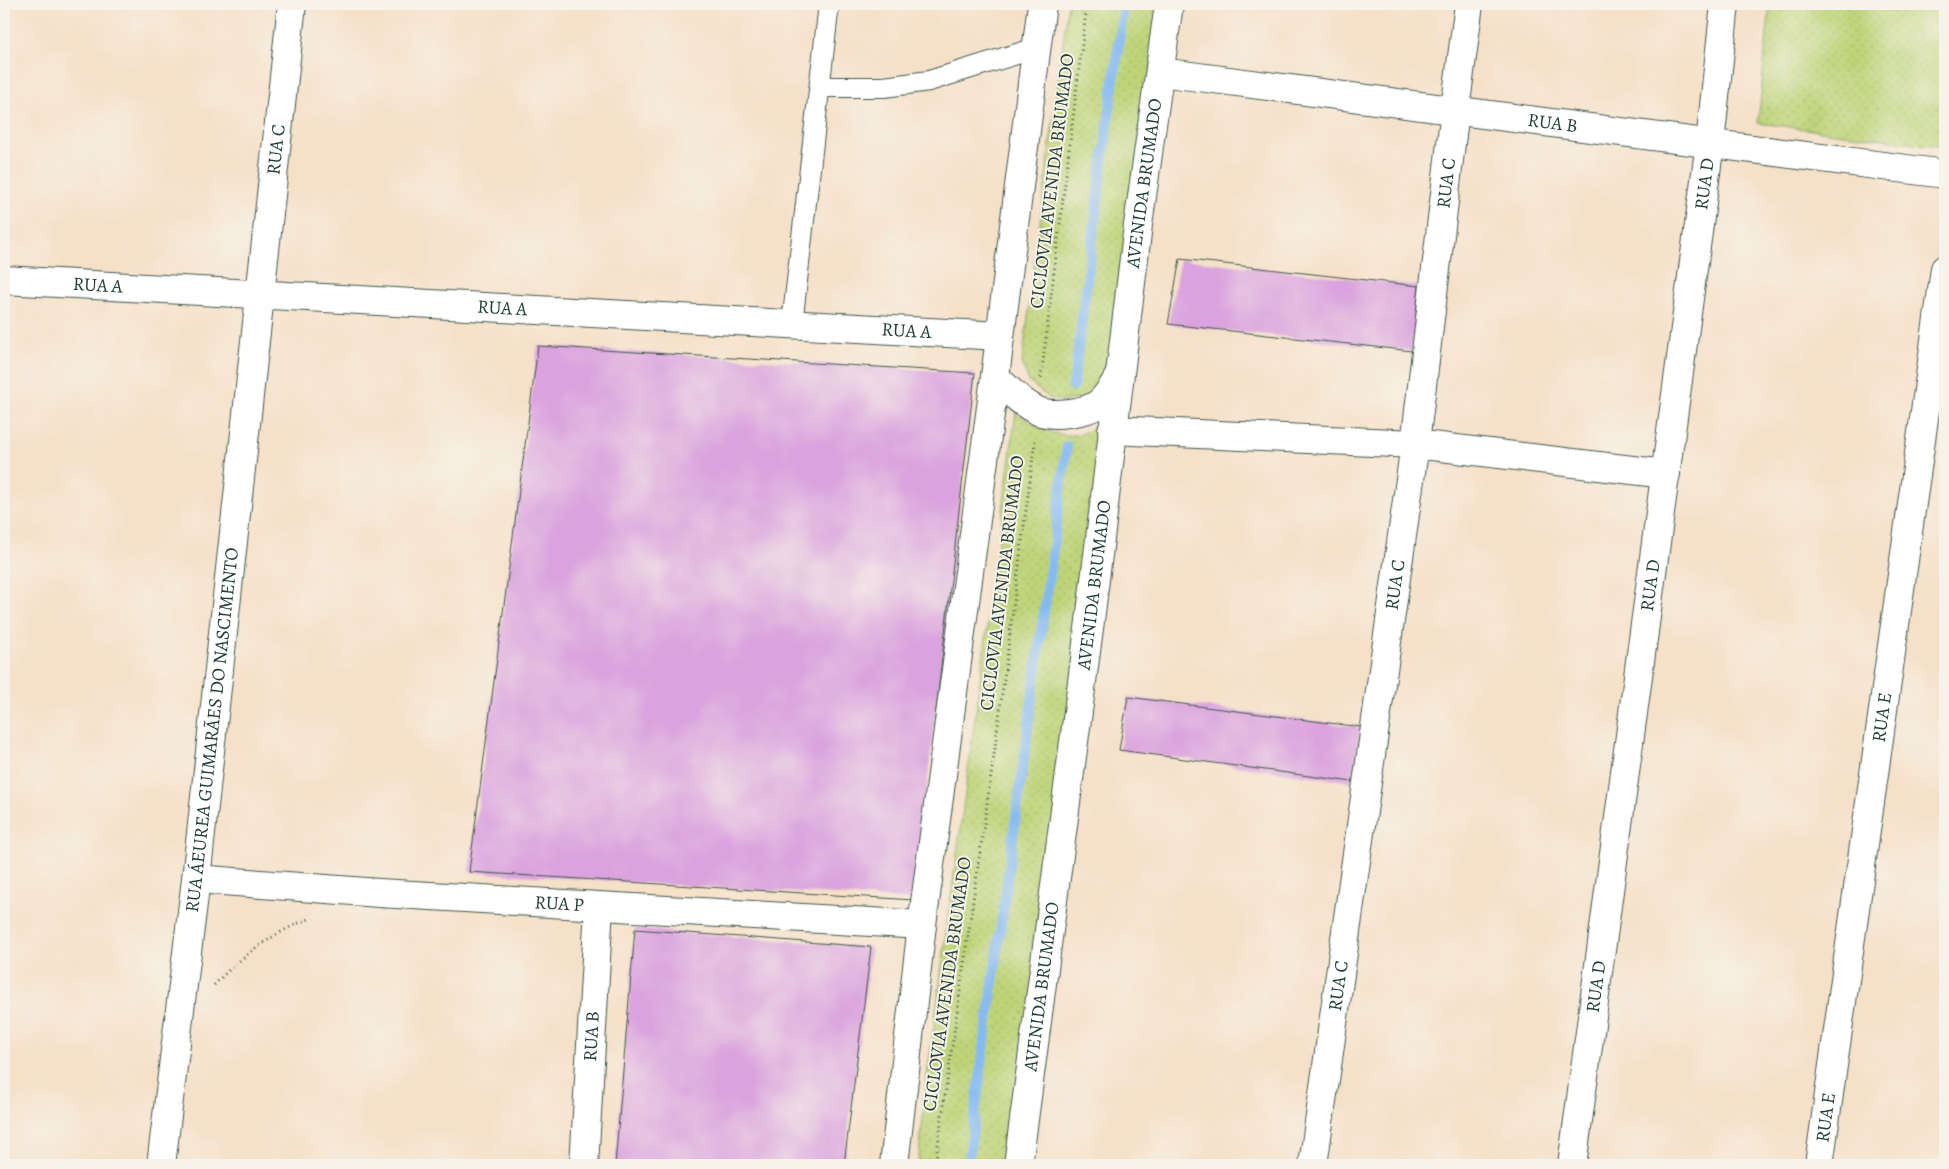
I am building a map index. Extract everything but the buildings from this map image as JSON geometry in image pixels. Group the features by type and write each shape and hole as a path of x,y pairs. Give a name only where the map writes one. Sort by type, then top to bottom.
{"street":[{"name":"RUA C","path":"260,295 292,4"},
{"path":"894,1165 922,925 995,377 1042,4"},
{"name":"AVENIDA BRUMADO","path":"1018,1165 1088,631 1119,376 1169,4"},
{"name":"RUA C","path":"1313,1165 1415,444 1469,4"},
{"name":"RUA D","path":"1572,1165 1710,143 1725,4"},
{"name":"RUA B","path":"1160,72 1945,174"},
{"name":"RUA E","path":"1819,1165 1945,268"},
{"name":"RUA A","path":"4,280 1000,336"},
{"name":"RUA ÁEUREA GUIMARÃES DO NASCIMENTO","path":"162,1165 196,879 260,295"},
{"path":"995,377 1023,402 1039,411 1063,413 1089,408 1098,403 1119,376"},
{"path":"1112,430 1415,444 1666,474"},
{"name":"RUA P","path":"196,879 600,907 922,925"},
{"name":"RUA B","path":"584,1165 600,907"}],"lane":[{"path":"792,324 829,4"},
{"path":"820,87 884,87 929,80 1036,48"}],"path":[{"name":"CICLOVIA AVENIDA BRUMADO","path":"935,1165 995,748 1039,411 1041,377 1087,4"},
{"path":"209,991 228,970 258,948 290,926 317,916"}],"green space":[{"path":"1068,4 1159,4 1116,365 1086,398 1062,401 1049,398 1029,382 1022,363"},
{"path":"1770,4 1945,4 1945,147 1758,123"},
{"path":"1016,412 1040,428 1050,432 1069,435 1088,431 1108,418 1010,1165 918,1165 927,1077"}],"waterway":[{"path":"1073,387 1124,4"},
{"path":"968,1165 1067,446"}]}
